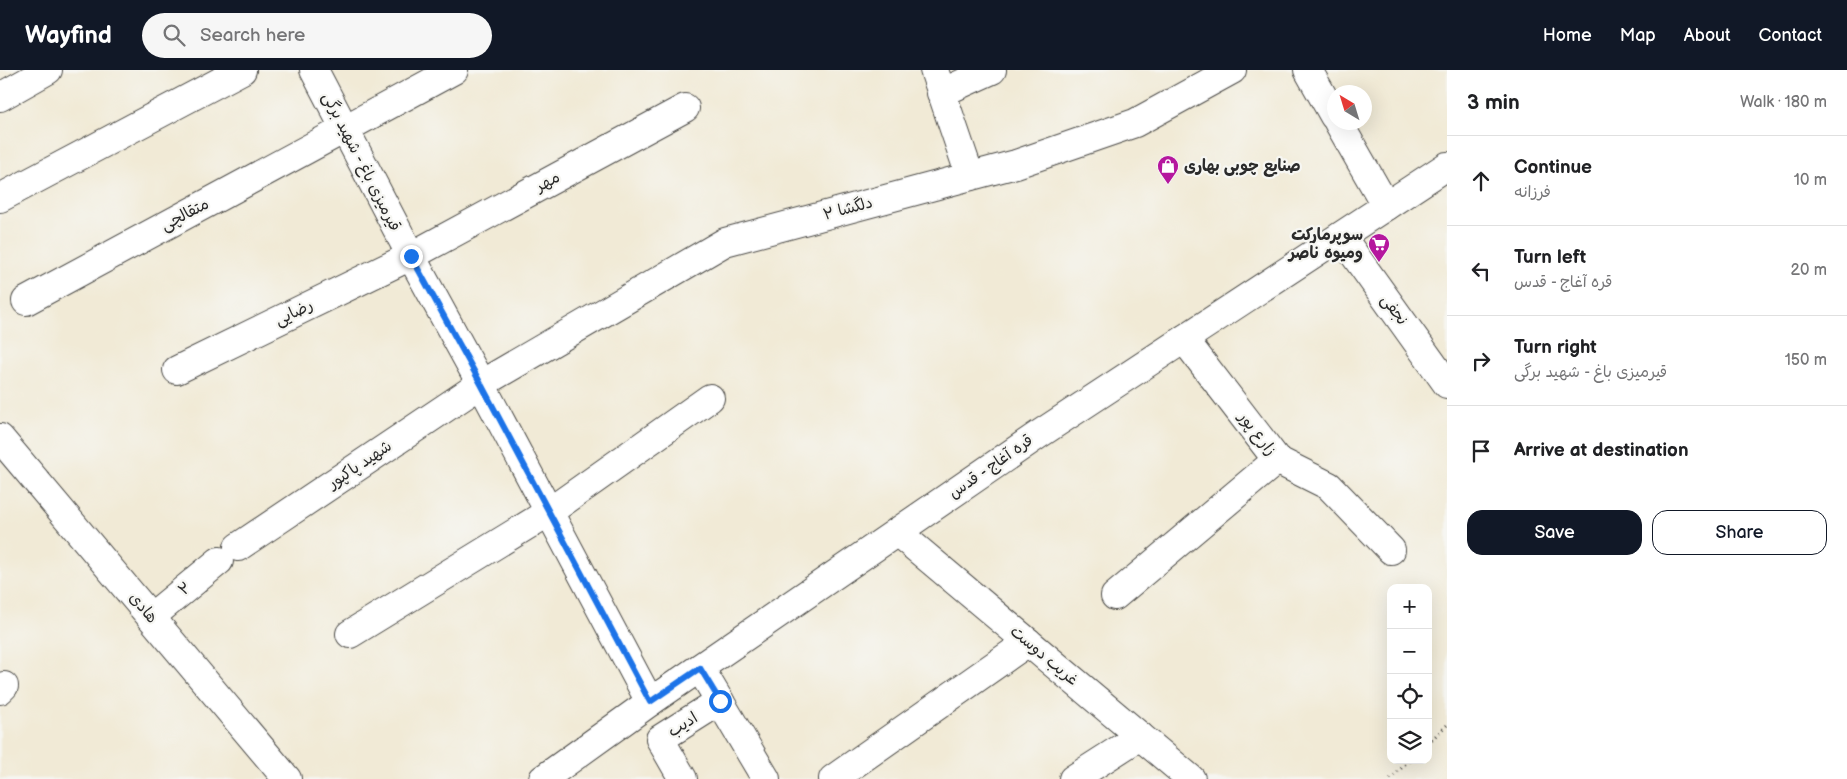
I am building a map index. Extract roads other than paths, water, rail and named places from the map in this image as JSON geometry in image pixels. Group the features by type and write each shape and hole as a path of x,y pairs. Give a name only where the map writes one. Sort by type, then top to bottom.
{"street":[{"path":"0,96 48,70"},
{"path":"0,198 242,70"},
{"name":"قیرمیزی باغ - شهید برگی","path":"314,70 344,130 650,702"},
{"name":"متقالچی","path":"26,301 454,70"},
{"path":"970,176 938,81 992,70"},
{"name":"دلگشا ۲","path":"481,384 725,242 1016,164 1135,123 1232,70"},
{"path":"1308,70 1327,104"},
{"name":"مهر","path":"411,256 685,108"},
{"path":"1343,130 1386,206"},
{"name":"قره آغاج - قدس","path":"543,779 650,702 1038,435 1447,166"},
{"name":"نجفی","path":"1341,236 1447,384"},
{"name":"رضایی","path":"177,370 411,256"},
{"name":"زارع پور","path":"1184,339 1277,460 1330,486 1391,550"},
{"name":"شهید پاکپور","path":"229,554 481,384"},
{"path":"350,634 549,512 710,398"},
{"name":"هادی","path":"0,438 287,779"},
{"path":"1115,596 1277,460"},
{"name":"غریب دوست","path":"897,532 1191,779"},
{"name":"۲","path":"151,617 229,554"},
{"path":"833,779 1028,642"},
{"path":"700,668 766,779"},
{"name":"ادیب","path":"683,779 660,739 720,701"},
{"path":"1073,779 1140,736"}],"place":[{"name":"صنایع چوبی بهاری","path":"1168,185"},
{"name":"سوپرمارکت ومیوه ناصر","path":"1379,263"}]}
